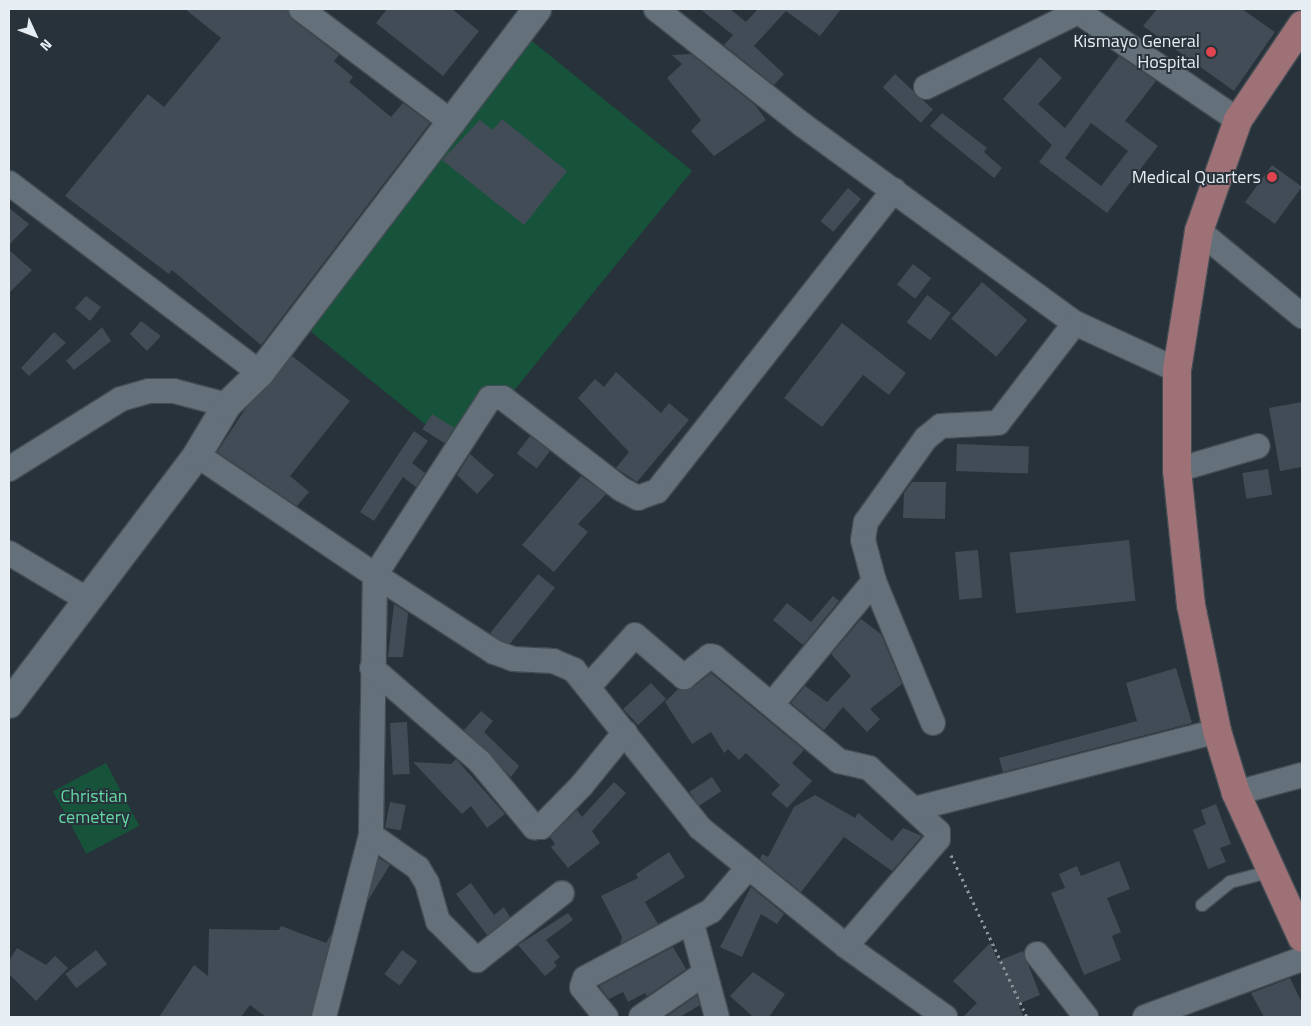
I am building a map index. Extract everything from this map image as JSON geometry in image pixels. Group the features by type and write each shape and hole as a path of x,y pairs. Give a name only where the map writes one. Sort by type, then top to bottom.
{"main road":[{"path":"1302,25 1238,120 1199,231 1177,370 1177,470 1191,605 1216,731 1236,793 1302,938"}],"street":[{"path":"301,9 453,123"},
{"path":"9,704 197,455 227,404 260,373 453,123 537,9"},
{"path":"656,9 894,190 1076,323 1177,370"},
{"path":"926,87 1076,10 1238,120"},
{"path":"9,183 260,373"},
{"path":"324,1017 371,835 372,668 375,575 490,398 503,398 621,489 638,498 657,491 894,190"},
{"path":"1199,231 1302,316"},
{"path":"933,723 874,581 862,540 866,522 926,438 941,426 998,423 1076,323"},
{"path":"9,470 120,399 149,391 174,391 227,404"},
{"path":"1177,470 1258,446"},
{"path":"197,455 375,575 494,652 514,659 563,664 590,686 686,814 747,869 846,946 946,1017"},
{"path":"9,553 88,600"},
{"path":"772,704 874,581"},
{"path":"590,686 635,635 684,677 710,656 714,657 772,704 816,745 839,761 870,768 914,808 940,836 846,946"},
{"path":"372,668 480,762 534,828 541,827 582,786 625,732"},
{"path":"914,808 1216,731"},
{"path":"1236,793 1302,775"},
{"path":"371,835 418,868 428,883 438,921 477,960 562,893"},
{"path":"606,1017 582,987 585,978 692,924 718,905 747,869"},
{"path":"692,924 702,975 717,1017"},
{"path":"1037,954 1086,1017"},
{"path":"1145,1017 1302,959"},
{"path":"641,1017 702,975"}],"lane":[{"path":"1202,905 1230,882 1272,870"}],"path":[{"path":"940,836 1028,1017"}],"green space":[{"path":"532,41 692,171 462,454 302,325"},
{"name":"Christian cemetery","path":"106,763 139,826 86,854 53,791"}],"building":[{"path":"185,9 287,9 293,20 339,55 334,61 353,77 349,82 391,117 403,103 430,123 261,345 172,270 169,274 65,196 148,94 164,107 221,38"},
{"path":"387,9 452,9 479,31 443,76 376,23"},
{"path":"700,9 730,9 746,22 758,9 841,9 820,36 786,11 754,46 784,74 774,85 724,45 733,35"},
{"name":"Kismayo General Hospital","path":"1157,9 1242,9 1275,32 1234,91 1143,26"},
{"path":"691,54 755,105 766,120 714,156 691,131 701,120 667,78 682,64 672,55"},
{"path":"1119,56 1156,81 1125,121 1158,146 1107,213 1039,162 1052,145 1003,99 1040,57 1062,78 1038,104 1065,128","holes":["1091,123 1128,151 1101,186 1065,158"]},
{"path":"895,74 933,109 921,123 883,87"},
{"path":"942,113 987,148 984,152 1002,168 994,178 930,126"},
{"path":"502,119 567,171 524,225 442,160 480,120 493,130"},
{"path":"1272,165 1302,187 1275,224 1245,202"},
{"path":"848,188 861,199 833,232 820,221"},
{"path":"9,208 29,224 9,245"},
{"path":"9,250 32,270 9,293"},
{"path":"913,264 931,278 915,299 897,284"},
{"path":"982,282 1027,320 996,357 951,319"},
{"path":"927,295 951,313 930,340 907,322"},
{"path":"86,296 101,307 90,321 75,308"},
{"path":"141,321 161,336 147,351 130,334"},
{"path":"842,323 906,373 889,395 863,375 822,427 784,398"},
{"path":"102,327 111,341 74,370 66,361"},
{"path":"54,332 66,343 29,376 21,368"},
{"path":"292,356 350,401 290,476 309,492 297,506 217,452 246,408"},
{"path":"616,372 661,413 669,403 689,420 637,482 616,468 629,452 578,398 595,379 604,387"},
{"path":"1302,402 1302,467 1280,471 1269,408"},
{"path":"432,414 454,428 445,443 422,429"},
{"path":"414,431 428,441 412,463 425,473 416,487 403,477 374,521 360,512"},
{"path":"530,436 550,451 537,469 517,454"},
{"path":"957,444 1029,447 1028,473 956,471"},
{"path":"470,454 494,475 477,494 457,475"},
{"path":"1268,469 1272,495 1246,499 1242,473"},
{"path":"581,476 606,494 578,524 588,532 554,572 522,545"},
{"path":"912,482 946,482 945,519 903,518 904,493"},
{"path":"1129,540 1135,601 1016,613 1010,553"},
{"path":"978,550 982,598 959,600 955,552"},
{"path":"538,574 555,588 507,647 490,633"},
{"path":"833,596 839,601 803,645 773,620 787,603 811,622"},
{"path":"394,604 408,613 403,657 388,657"},
{"path":"861,619 881,634 902,684 870,709 880,719 867,732 843,707 824,730 791,703 805,686 827,702 851,676 831,654"},
{"path":"1176,668 1192,723 1003,772 999,758 1137,721 1126,683"},
{"path":"711,673 804,750 792,763 812,781 787,808 771,794 780,785 746,753 739,760 728,749 724,753 711,732 692,744 665,702 678,689 692,688"},
{"path":"651,683 666,699 638,725 623,709"},
{"path":"481,711 493,721 484,732 519,766 511,777 464,730"},
{"path":"407,722 410,774 393,775 390,723"},
{"path":"456,759 505,814 487,828 471,806 462,814 413,762 451,764"},
{"path":"712,777 721,791 699,806 689,792"},
{"path":"614,782 626,793 592,831 600,843 568,868 551,847 555,844 550,837 577,810 582,817"},
{"path":"815,795 855,818 858,813 892,841 903,828 922,836 892,871 844,837 801,892 760,859 762,854 768,857 794,807"},
{"path":"390,802 406,805 401,831 385,828"},
{"path":"1216,804 1231,844 1220,848 1226,862 1208,869 1193,830 1206,824 1201,810"},
{"path":"669,852 685,877 645,902 658,924 620,944 622,937 601,896 638,878 636,874"},
{"path":"379,858 390,865 334,955 323,948"},
{"path":"1119,861 1130,889 1107,898 1121,932 1112,936 1121,960 1084,975 1051,893 1065,888 1059,874 1077,866 1081,876"},
{"path":"471,883 494,915 504,907 510,917 487,935 456,894"},
{"path":"751,887 784,914 777,924 761,914 742,957 720,947"},
{"path":"568,913 573,920 546,940 560,957 554,962 557,966 545,976 518,945"},
{"path":"281,926 329,944 311,1017 266,1017 250,1005 241,1017 159,1017 194,965 208,976 209,929 279,930"},
{"path":"990,943 998,961 1023,951 1040,995 1018,1004 1024,1017 963,1017 977,1003 953,981"},
{"path":"673,947 686,969 647,996 645,993 628,1002 623,992 609,999 599,986"},
{"path":"17,948 46,965 55,956 68,968 36,1001 9,974 9,961"},
{"path":"96,950 107,964 76,988 65,974"},
{"path":"402,950 417,961 400,985 384,974"},
{"path":"753,972 785,994 769,1017 753,1017 730,996"},
{"path":"1290,978 1302,1003 1302,1017 1264,1017 1251,993"},
{"path":"697,995 700,1005 680,1017 666,1017"}],"place":[{"name":"Kismayo General Hospital","path":"1211,52"},
{"name":"Medical Quarters","path":"1272,177"}]}
